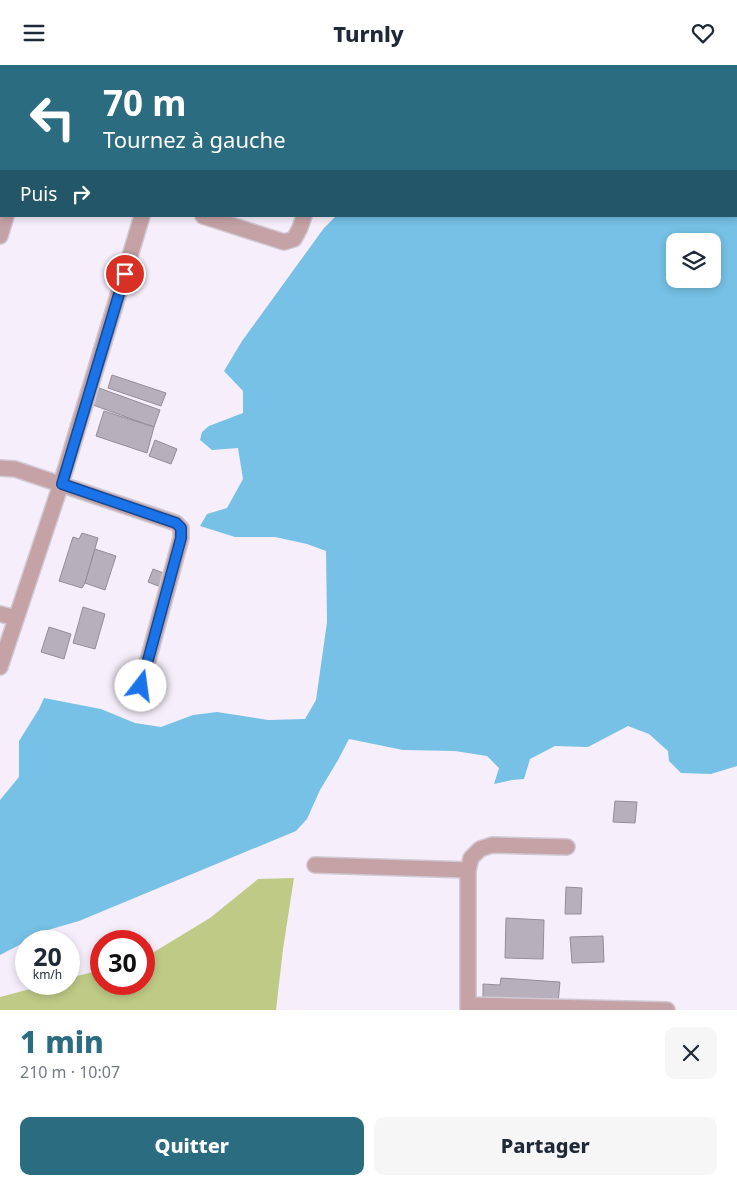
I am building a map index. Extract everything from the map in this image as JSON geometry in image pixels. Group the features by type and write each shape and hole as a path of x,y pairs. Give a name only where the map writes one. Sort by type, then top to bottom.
{"street":[{"path":"0,235 6,217"},
{"path":"0,667 62,484 142,217"},
{"path":"206,217 284,242 294,239 304,217"},
{"path":"0,468 15,469 62,484 176,523 181,528 181,538 141,686"},
{"path":"0,614 16,618"},
{"path":"567,847 492,845 480,849 471,858 468,870 468,1007 667,1010"},
{"path":"315,865 468,870"}],"green space":[{"path":"294,878 276,1010 0,1010 0,997 15,993 15,995 80,995 80,975 90,973 90,995 155,995 155,951 210,918 258,879"}],"water":[{"path":"335,217 737,217 737,766 711,774 681,773 669,761 668,751 649,734 628,726 588,747 555,746 530,759 524,779 494,784 499,768 487,756 455,751 403,750 349,739 320,790 307,819 296,831 79,921 48,930 15,930 15,947 0,955 0,800 19,777 19,741 44,698 101,709 135,723 161,727 193,715 217,712 268,720 305,719 316,700 327,622 326,551 307,544 275,537 235,537 200,526 207,514 227,508 243,479 238,448 212,450 200,440 202,432 209,426 243,413 243,391 224,371 242,341 324,228"}],"building":[{"path":"112,375 166,393 161,406 108,388"},
{"path":"99,388 160,410 154,427 93,405"},
{"path":"104,411 154,427 147,453 96,436"},
{"path":"155,440 177,449 171,464 149,456"},
{"path":"82,533 98,538 82,588 59,581 73,537 79,539"},
{"path":"95,549 116,556 105,590 85,583"},
{"path":"153,569 166,574 161,587 148,582"},
{"path":"83,607 105,614 95,649 73,643"},
{"path":"49,627 71,634 64,659 41,652"},
{"path":"615,801 637,802 635,823 613,822"},
{"path":"566,887 582,888 581,914 565,914"},
{"path":"506,918 544,920 543,959 505,958"},
{"path":"603,936 604,962 572,963 570,937"},
{"path":"501,978 560,982 558,1003 483,998 483,984 500,985"}],"route":[{"path":"125,274 62,484 176,523 181,528 181,538 141,686"}]}
